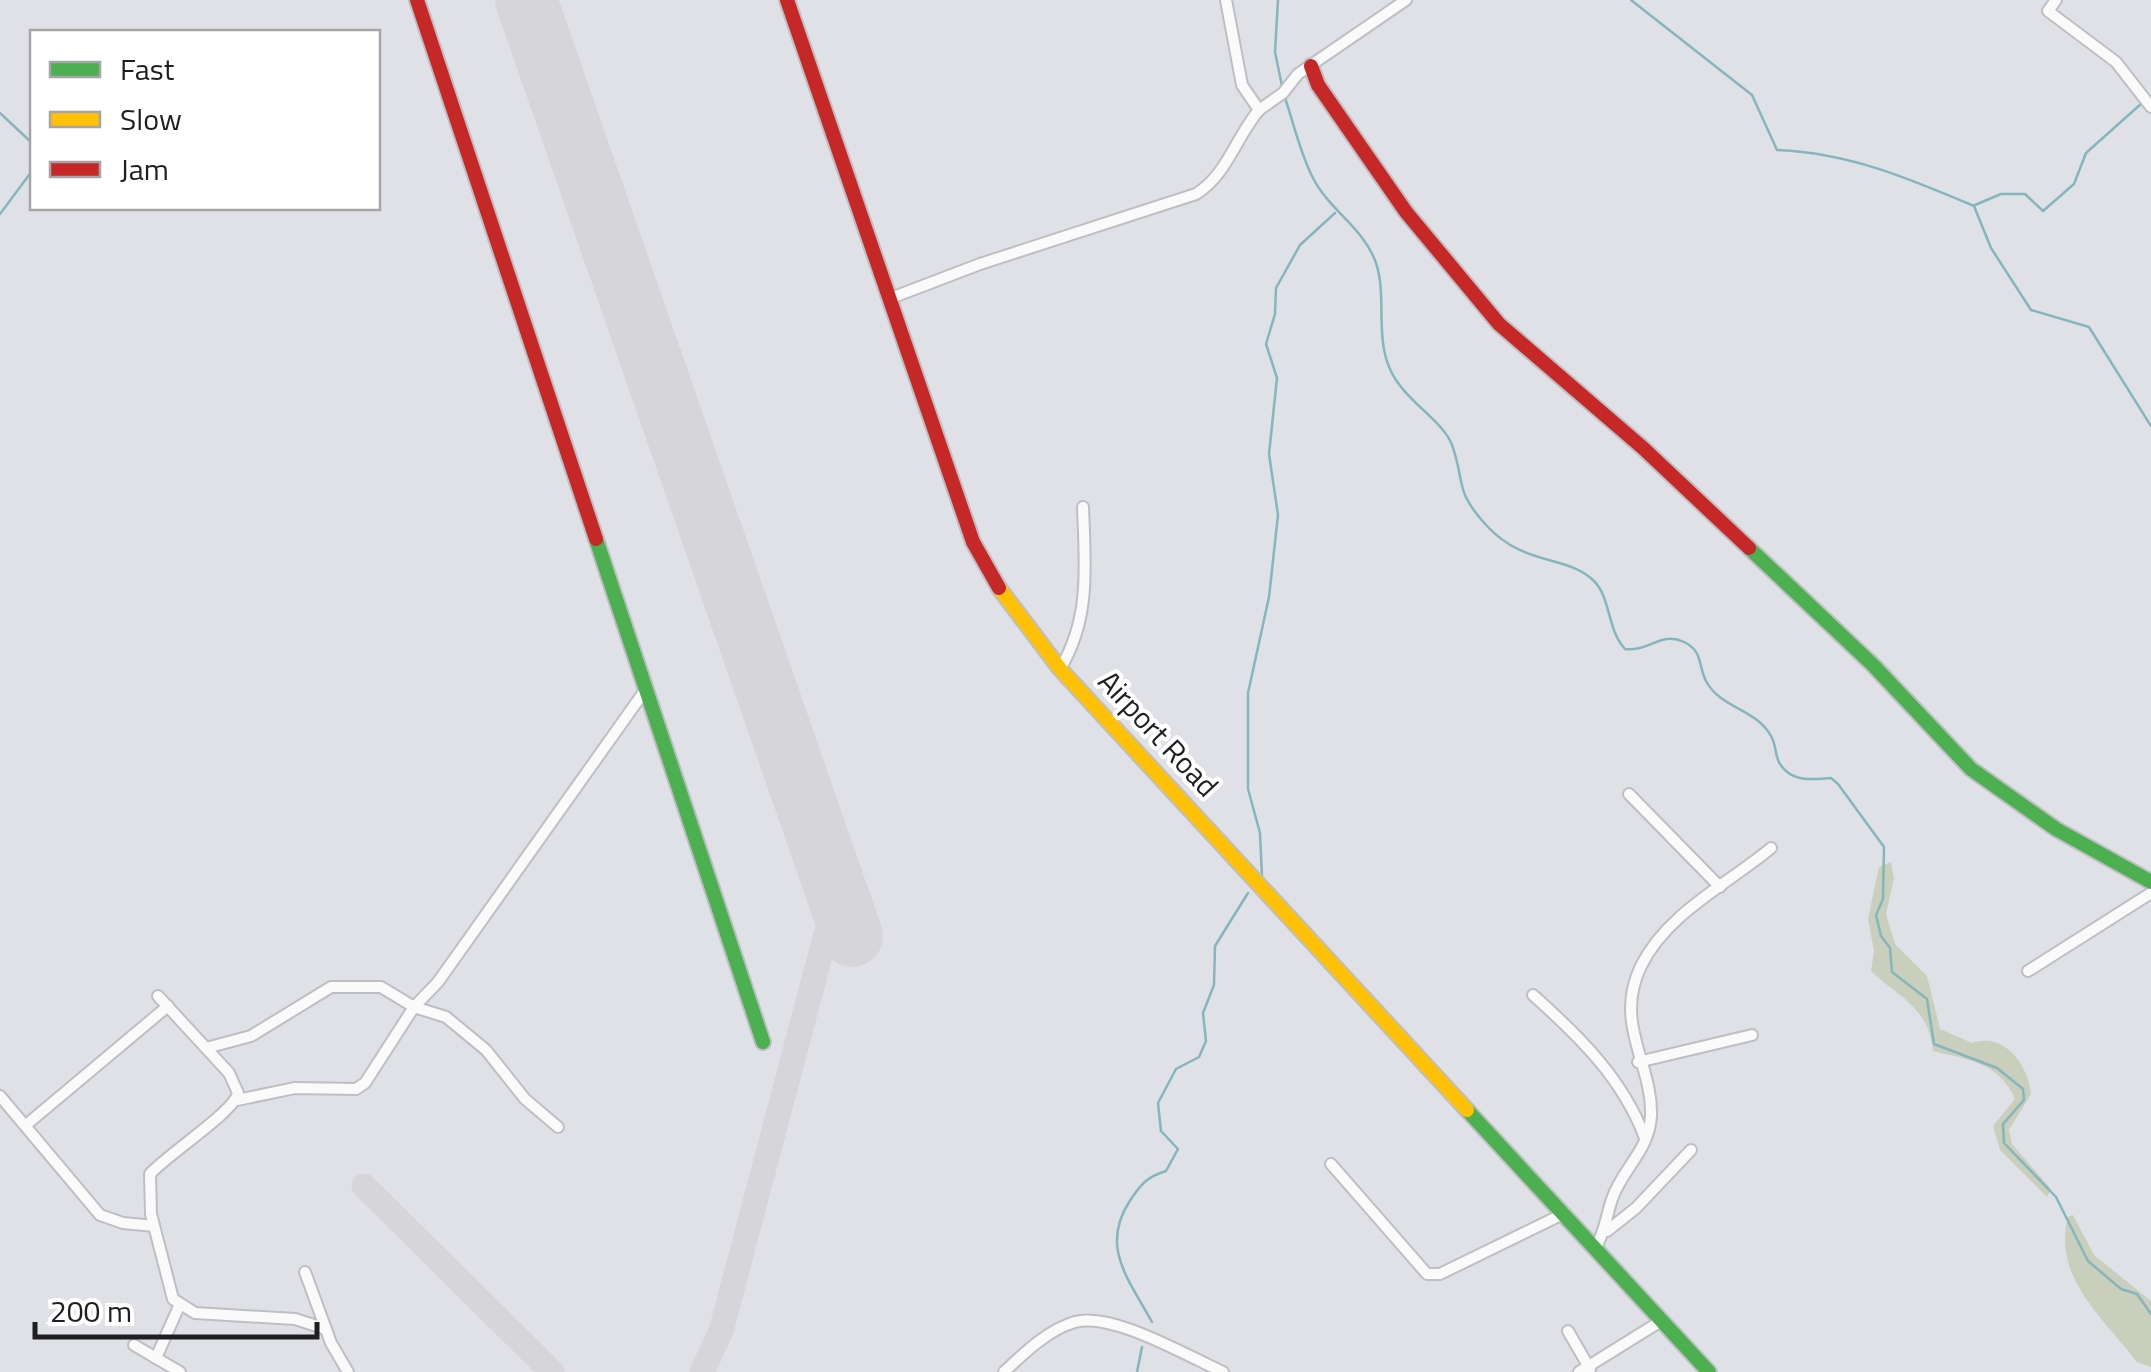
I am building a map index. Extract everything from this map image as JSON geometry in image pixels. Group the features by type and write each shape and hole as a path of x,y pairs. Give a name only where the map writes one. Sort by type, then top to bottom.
{"street":[{"path":"417,0 763,1042"},
{"name":"Airport Road","path":"787,0 973,542 1002,593 1060,669 1710,1372"},
{"path":"1226,0 1242,85 1259,110"},
{"path":"891,298 980,264 1196,194 1223,170 1234,142 1259,110 1311,66 1406,0"},
{"path":"2056,0 2048,11 2116,62 2151,107"},
{"path":"1311,66 1318,85 1406,212 1499,324 1643,448 1872,665 1971,769 2056,830 2151,882"},
{"path":"1060,669 1075,645 1083,613 1083,507"},
{"path":"326,1330 295,1319 195,1312 173,1299 148,1195 150,1174 237,1100 295,1088 356,1089 387,1054 414,1007 438,982 646,688"},
{"path":"1630,794 1720,886"},
{"path":"1606,1231 1612,1197 1642,1152 1650,1112 1631,1009 1640,968 1668,929 1771,848"},
{"path":"2028,971 2151,893"},
{"path":"206,1048 251,1036 331,987 382,987 414,1007 446,1017 486,1050 525,1099 558,1127"},
{"path":"1534,995 1611,1072 1635,1110 1645,1138"},
{"path":"158,996 234,1080 237,1100"},
{"path":"26,1125 168,1006"},
{"path":"1638,1062 1752,1035"},
{"path":"0,1096 100,1215 123,1223 154,1226"},
{"path":"1595,1249 1606,1231 1636,1208 1691,1150"},
{"path":"1331,1164 1427,1274 1440,1274 1565,1213"},
{"path":"305,1272 326,1330 348,1372"},
{"path":"156,1358 180,1304"},
{"path":"1004,1372 1062,1327 1091,1320 1122,1328 1223,1372"},
{"path":"1568,1331 1586,1370 1660,1321"},
{"path":"134,1345 180,1372"}],"green space":[{"path":"1891,862 1894,878 1886,914 1895,944 1927,976 1940,1029 1972,1043 1995,1042 2013,1054 2025,1072 2031,1094 2009,1130 2012,1144 2051,1189 2047,1197 2000,1150 1993,1126 2015,1099 2009,1087 1981,1064 1933,1051 1919,1013 1871,971 1874,951 1868,919 1879,867"},
{"path":"2073,1215 2094,1255 2151,1301 2151,1367 2137,1362 2096,1313 2074,1278 2065,1239 2068,1217"}],"waterway":[{"path":"1278,0 1275,52 1282,86"},
{"path":"1631,0 1752,95 1777,150 1854,162 1974,206 1991,248 2031,310 2089,327 2151,426"},
{"path":"1285,98 1313,178 1363,239 1376,263 1383,343 1390,369 1447,436 1465,494 1476,513 1501,539 1516,548 1571,567 1594,581 1625,649 1669,639 1690,646 1712,690 1764,727 1786,771 1801,778 1831,778 1838,784 1884,847 1883,899 1876,915 1881,936 1890,948 1892,972 1927,999 1934,1044 1997,1068 2023,1089 2024,1100 2003,1124 2004,1143 2056,1197 2088,1261 2121,1289 2137,1294 2151,1314"},
{"path":"1975,205 2001,194 2025,194 2043,211 2074,184 2086,153 2142,103"},
{"path":"0,113 30,141"},
{"path":"0,214 30,174"},
{"path":"1262,877 1260,833 1248,789 1248,693 1269,597 1278,515 1269,454 1277,378 1266,344 1275,314 1276,288 1300,245 1335,213"},
{"path":"1152,1322 1120,1262 1117,1232 1135,1193 1149,1178 1166,1171 1178,1149 1161,1131 1158,1103 1176,1069 1199,1057 1206,1041 1203,1013 1214,985 1215,946 1248,893"},
{"path":"1137,1372 1142,1347"}],"taxiway":[{"path":"539,37 540,0"},
{"path":"702,1372 721,1331 837,892"},
{"path":"364,1186 552,1372"}],"runway":[{"path":"526,0 852,936"}],"traffic: fast":[{"path":"596,539 763,1042"},
{"path":"1749,548 1873,665 1971,769 2056,829 2151,882"},
{"path":"1467,1110 1709,1372"}],"traffic: slow":[{"path":"999,588 1060,669 1467,1110"}],"traffic: jam":[{"path":"417,0 596,539"},
{"path":"787,0 973,542 999,588"},
{"path":"1311,66 1318,85 1406,212 1499,324 1643,448 1749,548"}]}
